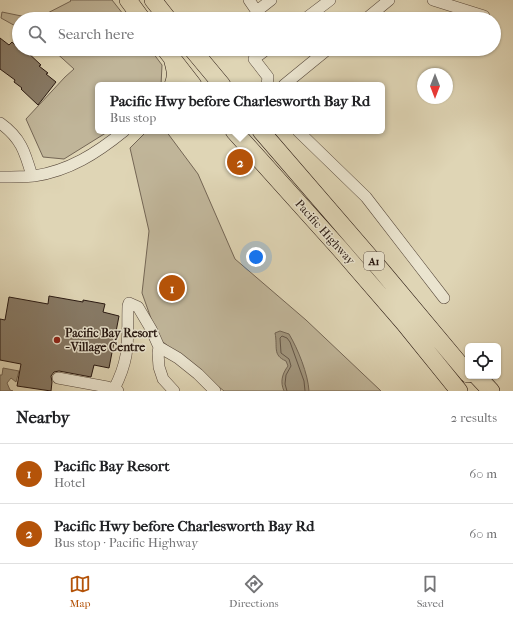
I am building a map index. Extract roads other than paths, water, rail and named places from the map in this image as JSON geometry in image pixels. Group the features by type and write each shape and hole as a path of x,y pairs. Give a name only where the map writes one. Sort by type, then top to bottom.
{"highway":[{"path":"128,0 137,12"},
{"path":"153,0 162,12"},
{"path":"175,56 188,82"},
{"path":"198,56 220,82"},
{"name":"Pacific Highway","path":"237,134 340,249 409,329 459,391"},
{"path":"253,134 282,155"},
{"name":"Pacific Highway","path":"264,134 465,368"},
{"name":"Pacific Highway","path":"473,379 481,391"},
{"path":"476,379 491,391"}],"street":[{"path":"249,0 257,12"},
{"path":"261,12 271,0"},
{"path":"314,12 330,0"},
{"path":"375,12 389,0"},
{"path":"433,0 471,12"},
{"path":"258,56 254,59 268,77 267,82"},
{"path":"288,82 319,56"},
{"path":"0,123 10,130 20,143 25,152 32,176"},
{"path":"0,177 32,176 51,173 72,165 101,149 120,134"},
{"path":"301,134 366,197 444,298"},
{"path":"58,378 116,390 127,354 129,303 138,307 159,346 178,358 198,374 215,391"},
{"path":"159,346 159,367 163,379 174,391"}],"water":[{"path":"280,331 289,334 296,347 305,369 309,391 284,391 282,378 288,366 286,361 279,356 276,350 275,333"},
{"path":"3,368 19,371 16,382 11,378 7,383 10,390 13,391 0,391 0,375 2,375"}],"place":[{"name":"Pacific Hwy before Charlesworth Bay Rd","path":"240,162"},
{"name":"Pacific Bay Resort","path":"172,288"},
{"name":"Pacific Bay Resort - Village Centre","path":"57,340"}]}
